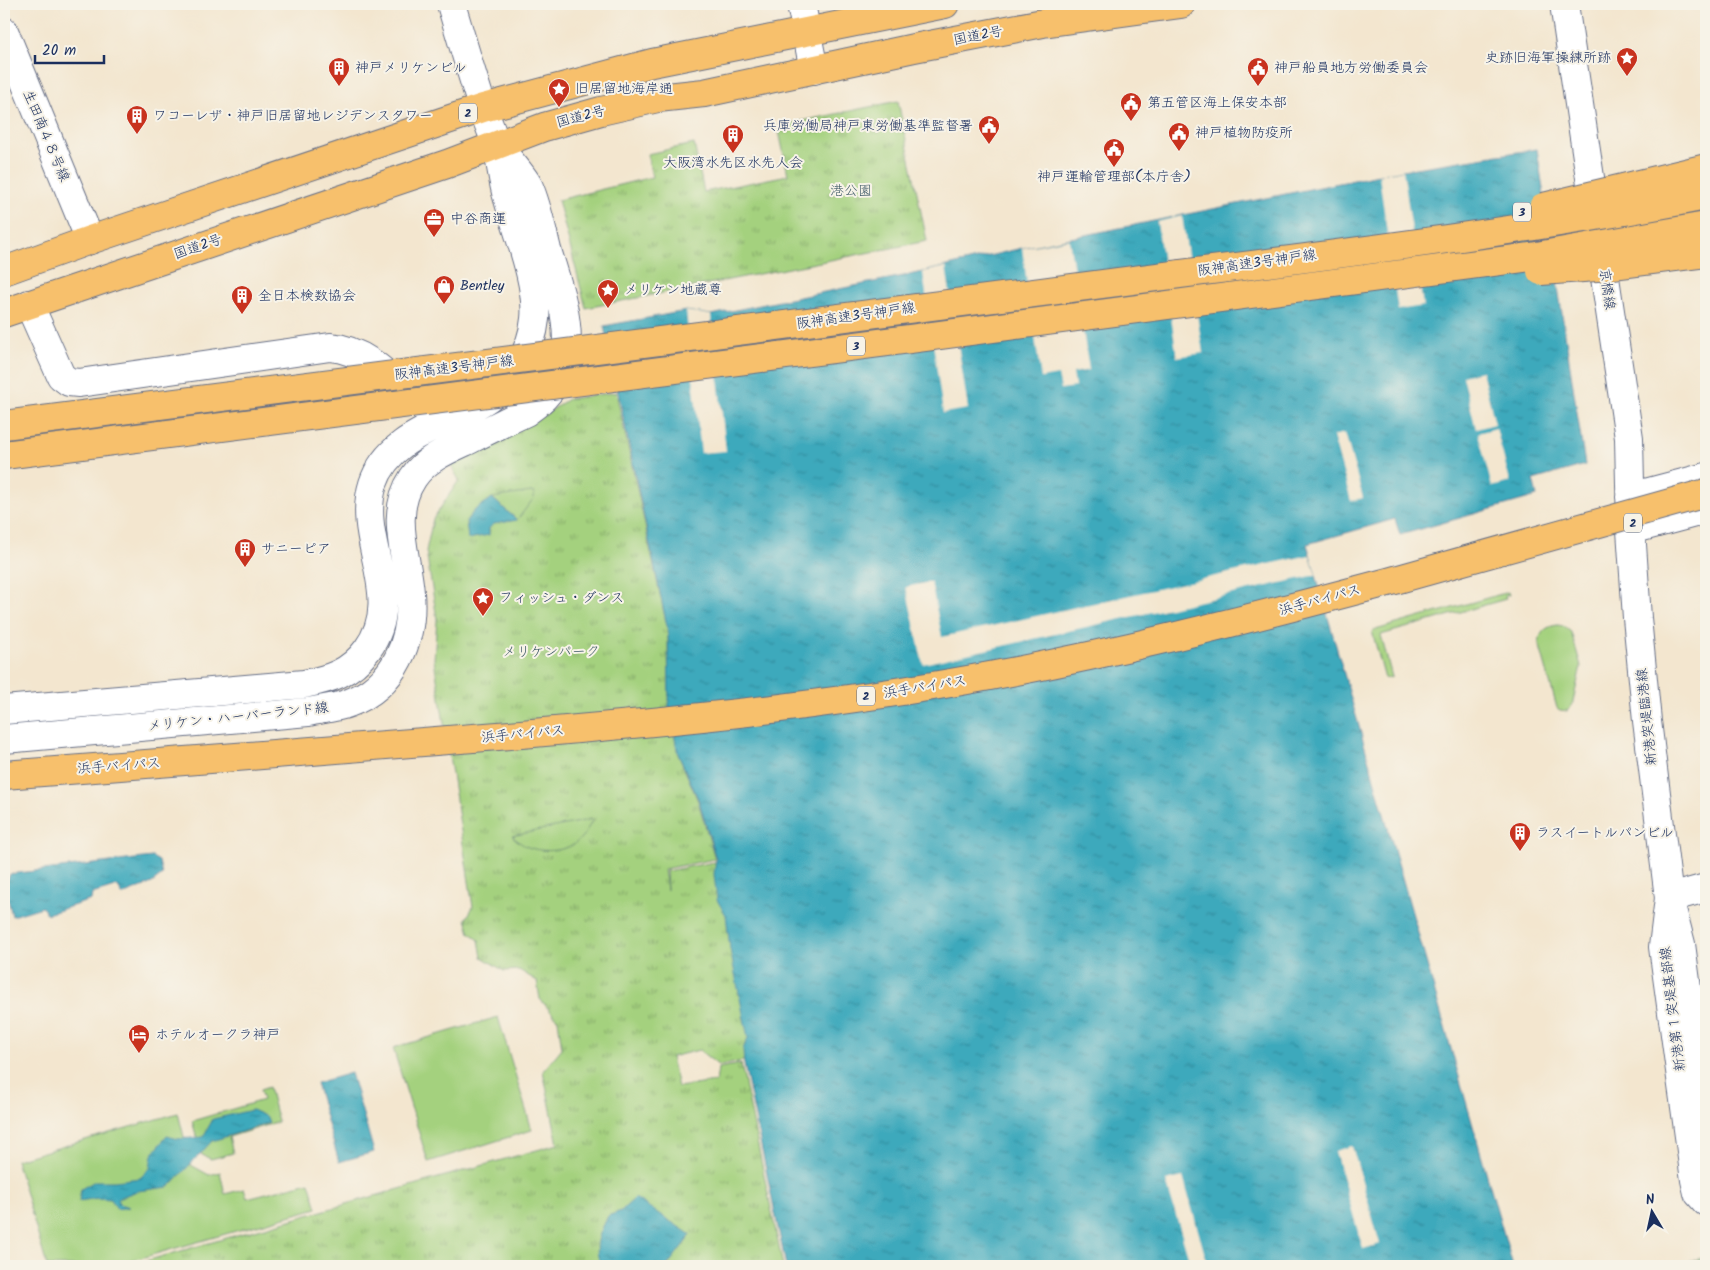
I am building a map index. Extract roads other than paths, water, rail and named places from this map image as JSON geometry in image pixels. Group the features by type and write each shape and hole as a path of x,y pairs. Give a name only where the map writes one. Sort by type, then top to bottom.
{"highway":[{"name":"2","path":"4,270 483,108 652,64 945,4"},
{"name":"国道2号","path":"4,313 447,164 544,127 610,109 658,98 704,93 923,46 1043,23 1181,4"},
{"name":"3","path":"1337,253 1522,212 1706,168"},
{"name":"阪神高速3号神戸線","path":"4,426 1337,253 1526,227 1706,196"},
{"name":"阪神高速3号神戸線","path":"4,455 1531,257 1706,226"},
{"name":"3","path":"1339,281 1513,274 1597,267 1706,253"},
{"name":"浜手バイパス","path":"4,775 603,727 725,715 845,700 955,683 1066,662 1169,639 1302,605 1706,493"},
{"name":"2","path":"1560,544 1706,503"}],"street":[{"path":"451,4 496,145"},
{"path":"801,4 814,70"},
{"name":"京橋線","path":"1564,4 1629,438 1630,496"},
{"name":"生田南４８号線","path":"4,31 90,240"},
{"name":"メリケン・ハーバーランド線","path":"4,710 304,684 327,680 340,674 362,657 370,645 381,620 383,606 383,592 369,512 373,482 384,463 399,446 417,434 488,398 506,382 521,362 533,330 536,307 533,283 506,193 496,145"},
{"name":"メリケン・ハーバーランド線","path":"4,739 335,708 361,698 386,679 401,654 410,626 410,594 400,522 403,499 408,485 417,472 430,460 526,412 538,403 555,383 562,369 568,345 560,292 529,186 496,145"},
{"path":"29,304 61,376 68,382 79,383 330,347 356,352 371,361 441,422"},
{"path":"1630,496 1706,477"},
{"name":"新港突堤臨港線","path":"1630,496 1637,618 1647,721 1669,898"},
{"path":"1631,530 1706,510"},
{"path":"256,689 258,716"},
{"path":"1669,898 1706,888"},
{"name":"新港第１突堤基部線","path":"1669,898 1681,944 1706,1131"},
{"name":"新港第１突堤基部線","path":"1669,898 1664,947 1695,1180 1698,1194 1706,1202"}],"water":[{"path":"1537,149 1585,465 1533,480 1537,496 1400,535 1395,519 1307,544 1513,1266 786,1266 744,1064 743,1049 748,1038 730,949 726,915 717,900 714,874 716,859 699,801 678,754 669,707 668,631 604,326 686,311 711,315 923,272 1022,248 1403,170"},
{"path":"492,498 517,520 494,524 489,528 489,535 468,539 466,521 475,510"},
{"path":"152,857 159,861 162,875 152,883 122,895 118,886 92,894 91,900 47,914 42,907 12,916 5,886 10,874"},
{"path":"351,1073 374,1152 339,1162 316,1083"},
{"path":"252,1110 267,1117 269,1123 212,1141 169,1187 137,1191 118,1198 119,1204 129,1207 117,1209 111,1199 98,1198 79,1201 81,1189 95,1181 140,1178 150,1168 152,1155 167,1136 178,1139 203,1137 213,1119"},
{"path":"635,1198 691,1235 667,1266 601,1266 597,1246 608,1216 621,1211"}],"place":[{"name":"史跡旧海軍操練所跡","path":"1627,77"},
{"name":"神戸メリケンビル","path":"339,87"},
{"name":"神戸船員地方労働委員会","path":"1258,87"},
{"name":"旧居留地海岸通","path":"559,108"},
{"name":"第五管区海上保安本部","path":"1131,122"},
{"name":"ワコーレザ・神戸旧居留地レジデンスタワー","path":"137,135"},
{"name":"兵庫労働局神戸東労働基準監督署","path":"989,145"},
{"name":"神戸植物防疫所","path":"1179,152"},
{"name":"大阪湾水先区水先人会","path":"733,154"},
{"name":"神戸運輸管理部(本庁舎)","path":"1114,168"},
{"name":"中谷商運","path":"434,238"},
{"name":"Bentley","path":"444,305"},
{"name":"メリケン地蔵尊","path":"608,309"},
{"name":"全日本検数協会","path":"242,315"},
{"name":"サニーピア","path":"245,568"},
{"name":"フィッシュ・ダンス","path":"483,617"},
{"name":"ラスイートルパンビル","path":"1520,852"},
{"name":"ホテルオークラ神戸","path":"139,1054"}],"park label":[{"name":"港公園","path":"851,191"},
{"name":"メリケンパーク","path":"551,652"}]}
